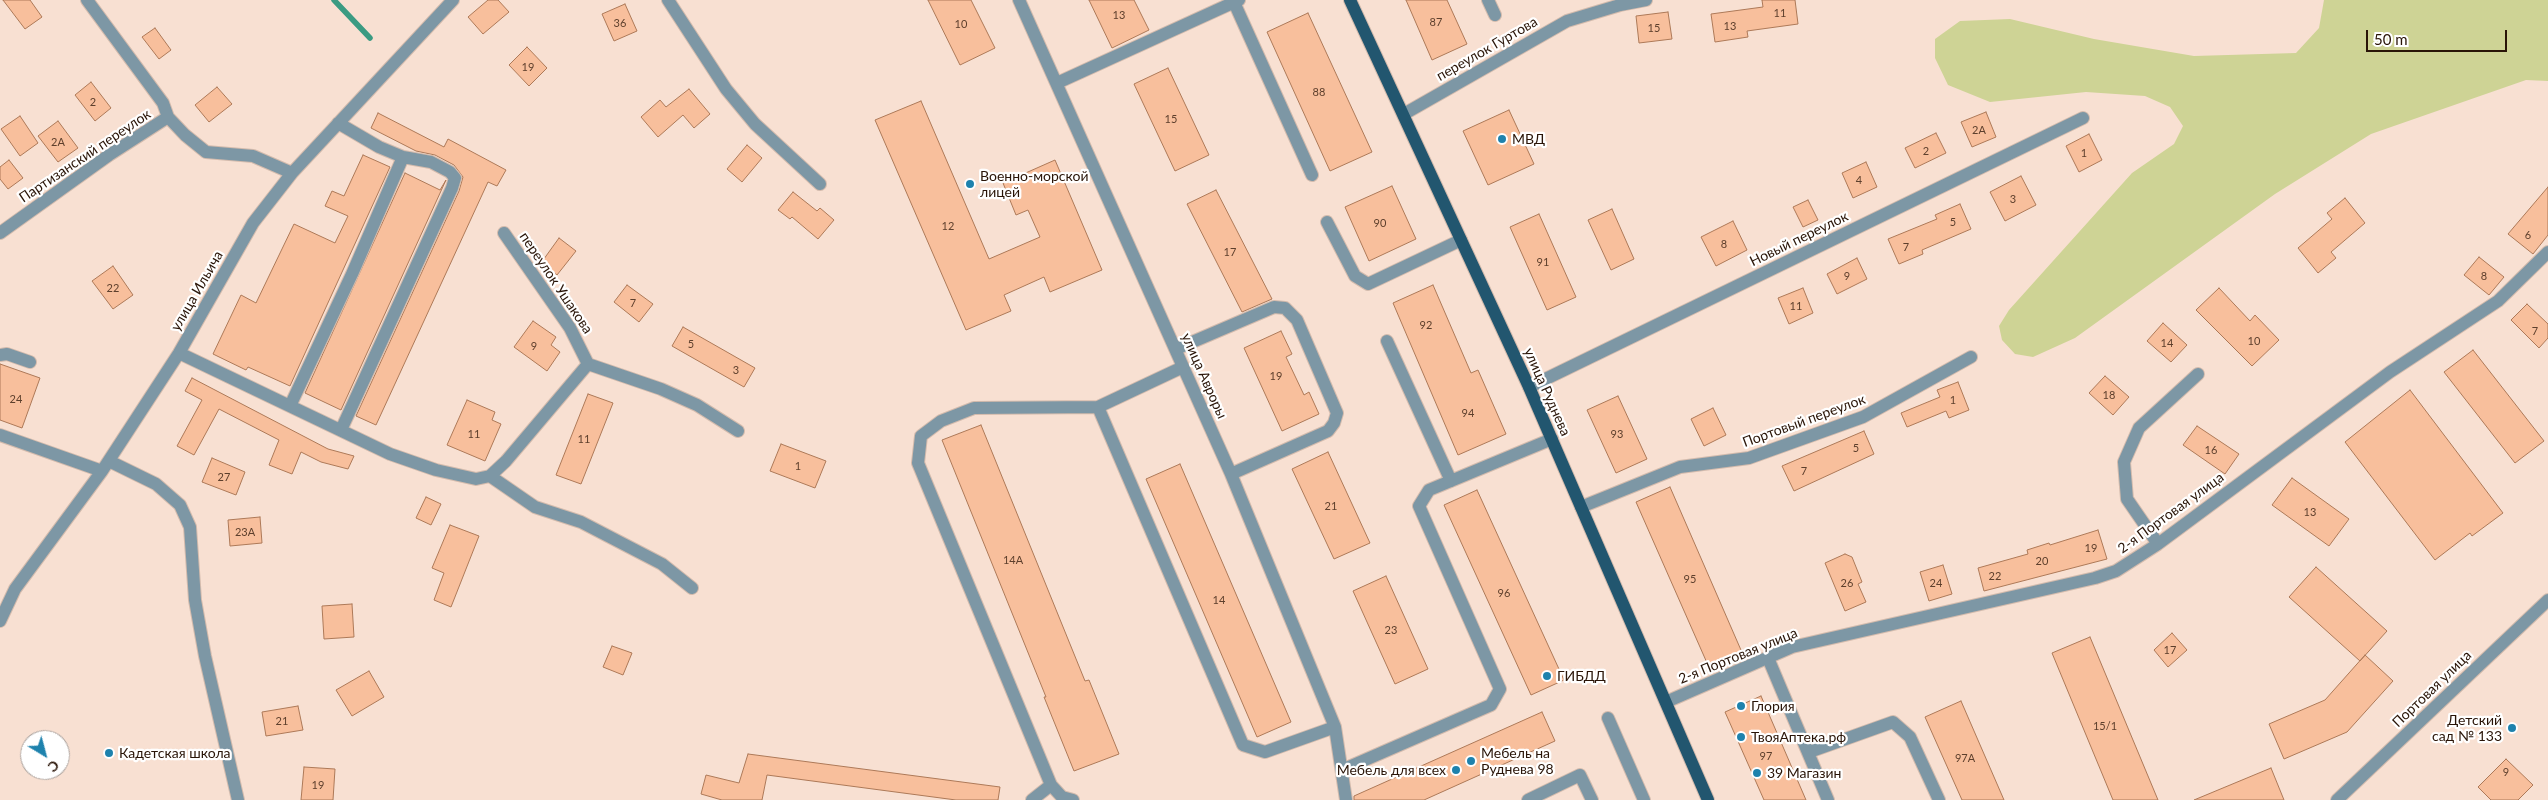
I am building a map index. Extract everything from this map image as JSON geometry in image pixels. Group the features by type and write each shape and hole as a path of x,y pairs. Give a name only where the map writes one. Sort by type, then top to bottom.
{"main road":[{"name":"улица Руднева","path":"1350,0 1529,387 1708,800"}],"street":[{"name":"Партизанский переулок","path":"0,233 109,155 168,117 163,102 87,0"},
{"name":"улица Ильича","path":"0,621 15,589 105,466 179,353 253,223 292,173 453,0"},
{"path":"668,0 699,50 755,124 820,184"},
{"name":"улица Авроры","path":"1020,0 1232,474 1335,727 1346,800"},
{"path":"1488,0 1495,15"},
{"name":"переулок Гуртова","path":"1404,114 1567,21 1620,5 1646,0"},
{"path":"1056,84 1236,1 1312,175"},
{"path":"168,117 185,135 206,152 252,156 292,173"},
{"name":"Новый переулок","path":"1529,387 2083,118"},
{"path":"338,123 379,147 403,157 431,162 450,172 455,178 341,430"},
{"path":"290,406 352,274 403,157"},
{"path":"1327,222 1355,276 1368,284 1462,240"},
{"name":"переулок Ушакова","path":"504,234 570,328 588,364"},
{"name":"2-я Портовая улица","path":"1666,702 1792,648 2095,578 2116,571 2158,544 2390,372 2498,301 2548,252"},
{"path":"1176,350 1274,307 1285,308 1298,320 1337,414 1334,423 1328,431 1232,474"},
{"path":"1387,341 1451,481"},
{"path":"179,353 390,454 436,470 476,479 490,476 506,461 588,364 661,389 697,405 738,431"},
{"path":"0,355 7,354 30,362"},
{"name":"Портовый переулок","path":"1582,507 1680,467 1749,458 1863,417 1971,357"},
{"path":"1073,800 1062,797 1051,785 918,463 921,436 941,421 974,408 1098,407 1184,367"},
{"path":"2158,544 2127,499 2124,462 2139,428 2198,374"},
{"path":"1098,407 1243,745 1265,752 1335,727"},
{"path":"0,435 105,466 156,484 180,504 190,527 196,610 238,800"},
{"path":"1342,770 1491,705 1500,688 1419,506 1429,490 1552,439"},
{"path":"490,476 535,507 581,522 662,564 692,588"},
{"name":"Портовая улица","path":"2337,800 2548,600"},
{"path":"1768,658 1828,800"},
{"path":"1608,718 1644,800"},
{"path":"1809,752 1893,722 1910,737 1938,800"},
{"path":"1528,800 1580,775 1592,800"},
{"path":"1032,800 1051,785"}],"green space":[{"path":"2324,0 2548,0 2548,81 2526,80 2371,134 2275,194 2075,338 2033,357 2015,354 2002,340 1999,326 2009,310 2132,173 2174,144 2183,126 2170,107 2145,96 2086,92 1990,102 1948,85 1935,58 1935,39 1960,21 2010,19 2094,39 2194,56 2296,53 2319,28"}],"building":[{"path":"3,0 30,0 42,17 25,29"},
{"path":"488,0 498,0 509,12 483,34 468,17"},
{"path":"928,0 971,0 995,48 960,65"},
{"path":"1089,0 1134,0 1149,30 1112,48"},
{"path":"1406,0 1447,0 1467,44 1432,60"},
{"path":"1762,0 1795,0 1798,24 1747,31 1748,37 1715,42 1711,14 1763,7"},
{"path":"625,4 637,31 614,41 602,14"},
{"path":"1668,12 1672,39 1639,43 1636,16"},
{"path":"1308,13 1372,152 1330,171 1267,32"},
{"path":"155,28 171,50 159,59 142,37"},
{"path":"527,47 547,68 529,86 509,65"},
{"path":"1168,68 1209,155 1175,171 1134,84"},
{"path":"91,82 111,108 95,121 75,95"},
{"path":"217,87 232,104 209,122 195,105"},
{"path":"689,89 710,114 694,128 683,115 658,137 641,117 660,100 666,107"},
{"path":"921,101 989,259 1040,237 1028,210 1016,215 1003,183 1055,160 1102,270 1050,292 1044,277 1004,295 1011,311 966,330 875,120"},
{"path":"1509,110 1534,164 1488,185 1463,131"},
{"path":"1986,112 1996,137 1972,147 1961,122"},
{"path":"378,113 444,147 448,139 506,170 497,186 488,182 376,425 356,416 459,191 463,177 454,165 435,155 416,151 371,128"},
{"path":"20,116 38,143 20,156 1,129"},
{"path":"58,121 78,148 58,162 38,136"},
{"path":"1936,133 1946,153 1915,168 1905,148"},
{"path":"2089,134 2102,160 2079,172 2066,146"},
{"path":"747,145 762,158 742,182 727,169"},
{"path":"363,155 390,167 290,386 248,367 246,370 213,354 241,295 256,303 294,224 335,243 348,216 325,206 332,191 344,196"},
{"path":"9,160 23,178 8,189 0,179 0,167"},
{"path":"1866,162 1877,187 1853,198 1842,173"},
{"path":"405,173 440,190 446,180 341,410 305,393"},
{"path":"2021,176 2036,205 2005,221 1990,192"},
{"path":"1392,186 1416,239 1369,261 1345,207"},
{"path":"2548,187 2548,235 2533,254 2508,234"},
{"path":"1216,190 1272,299 1242,312 1187,204"},
{"path":"793,192 817,211 820,208 834,220 818,239 792,217 790,219 778,210"},
{"path":"2345,198 2365,223 2331,252 2336,258 2318,273 2298,248 2332,219 2327,213"},
{"path":"1808,200 1818,220 1803,227 1793,207"},
{"path":"1960,204 1971,229 1922,250 1923,254 1899,264 1888,239 1937,219 1935,215"},
{"path":"1612,209 1634,259 1611,270 1588,220"},
{"path":"1539,214 1576,297 1547,310 1510,227"},
{"path":"1733,221 1747,250 1716,266 1701,237"},
{"path":"559,238 576,251 557,275 541,263"},
{"path":"2479,257 2504,277 2489,295 2464,275"},
{"path":"1857,258 1867,279 1837,294 1827,274"},
{"path":"113,266 133,295 113,309 92,281"},
{"path":"627,285 653,304 639,322 614,302"},
{"path":"1433,285 1471,373 1478,370 1506,434 1458,455 1393,303"},
{"path":"1803,288 1813,313 1789,324 1778,298"},
{"path":"2219,288 2250,321 2255,315 2279,340 2252,366 2196,310"},
{"path":"2527,304 2548,324 2548,338 2539,348 2511,320"},
{"path":"533,321 556,337 551,345 560,352 547,371 514,347"},
{"path":"2163,323 2187,345 2171,362 2147,341"},
{"path":"683,327 755,368 744,387 672,346"},
{"path":"1281,331 1292,354 1286,357 1304,395 1309,392 1319,414 1282,431 1244,348"},
{"path":"2473,350 2544,441 2515,463 2444,372"},
{"path":"0,364 40,378 22,428 0,420"},
{"path":"2105,376 2129,397 2113,415 2089,393"},
{"path":"192,378 328,449 354,456 348,469 321,462 301,452 292,474 269,465 279,440 219,409 194,455 177,446 202,400 185,391"},
{"path":"1958,382 1969,410 1949,418 1946,411 1907,427 1901,413 1940,397 1937,390"},
{"path":"2410,390 2503,513 2472,536 2470,533 2435,560 2345,442"},
{"path":"588,394 613,403 581,484 556,475"},
{"path":"1618,396 1647,459 1616,473 1587,410"},
{"path":"467,400 495,412 492,420 501,424 485,461 447,445"},
{"path":"1713,408 1726,435 1704,446 1691,419"},
{"path":"981,425 1085,681 1089,680 1119,754 1074,771 942,440"},
{"path":"2197,426 2239,454 2225,474 2183,445"},
{"path":"1864,431 1874,454 1794,491 1782,466"},
{"path":"781,444 826,461 815,488 770,471"},
{"path":"1328,452 1370,543 1334,559 1292,469"},
{"path":"212,458 245,472 236,495 202,482"},
{"path":"1180,464 1291,722 1257,737 1146,479"},
{"path":"2292,478 2349,519 2329,546 2272,505"},
{"path":"1670,487 1744,657 1711,672 1636,502"},
{"path":"1477,490 1564,680 1531,695 1444,505"},
{"path":"426,497 441,504 431,525 416,518"},
{"path":"260,517 262,543 230,546 228,520"},
{"path":"450,525 479,536 451,607 434,600 444,573 432,568"},
{"path":"2098,530 2107,559 1984,591 1978,568 2028,554 2027,550 2049,543 2050,545"},
{"path":"1845,554 1852,557 1862,582 1858,584 1866,602 1845,611 1825,563"},
{"path":"1943,565 1952,594 1929,601 1920,572"},
{"path":"2316,567 2387,631 2360,661 2289,597"},
{"path":"1386,576 1428,669 1395,684 1353,591"},
{"path":"352,604 354,637 324,639 322,606"},
{"path":"2172,633 2187,650 2168,667 2154,650"},
{"path":"2090,637 2158,800 2113,800 2052,653"},
{"path":"612,646 632,653 623,675 603,667"},
{"path":"2365,655 2393,681 2347,732 2284,759 2269,724 2325,700"},
{"path":"369,671 384,697 352,716 336,690"},
{"path":"1761,696 1806,800 1764,800 1725,712"},
{"path":"1961,701 2004,800 1962,800 1925,717"},
{"path":"298,706 303,730 266,736 262,712"},
{"path":"1542,712 1555,741 1424,800 1354,800 1354,796"},
{"path":"748,754 1000,787 998,800 956,800 767,775 762,800 722,800 701,794 706,775 739,783"},
{"path":"2506,759 2533,785 2518,800 2491,800 2478,787"},
{"path":"304,767 335,769 333,800 301,800"},
{"path":"2271,768 2284,800 2194,800"}],"waterway":[{"path":"334,0 370,38"}],"place":[{"name":"МВД","path":"1502,139"},
{"name":"Военно-морской лицей","path":"970,184"},
{"name":"ГИБДД","path":"1547,676"},
{"name":"Глория","path":"1741,706"},
{"name":"Детский сад № 133","path":"2512,728"},
{"name":"ТвояАптека.рф","path":"1741,737"},
{"name":"Кадетская школа","path":"109,753"},
{"name":"Мебель на Руднева 98","path":"1471,761"},
{"name":"Мебель для всех","path":"1456,770"},
{"name":"39 Магазин","path":"1757,773"}]}
